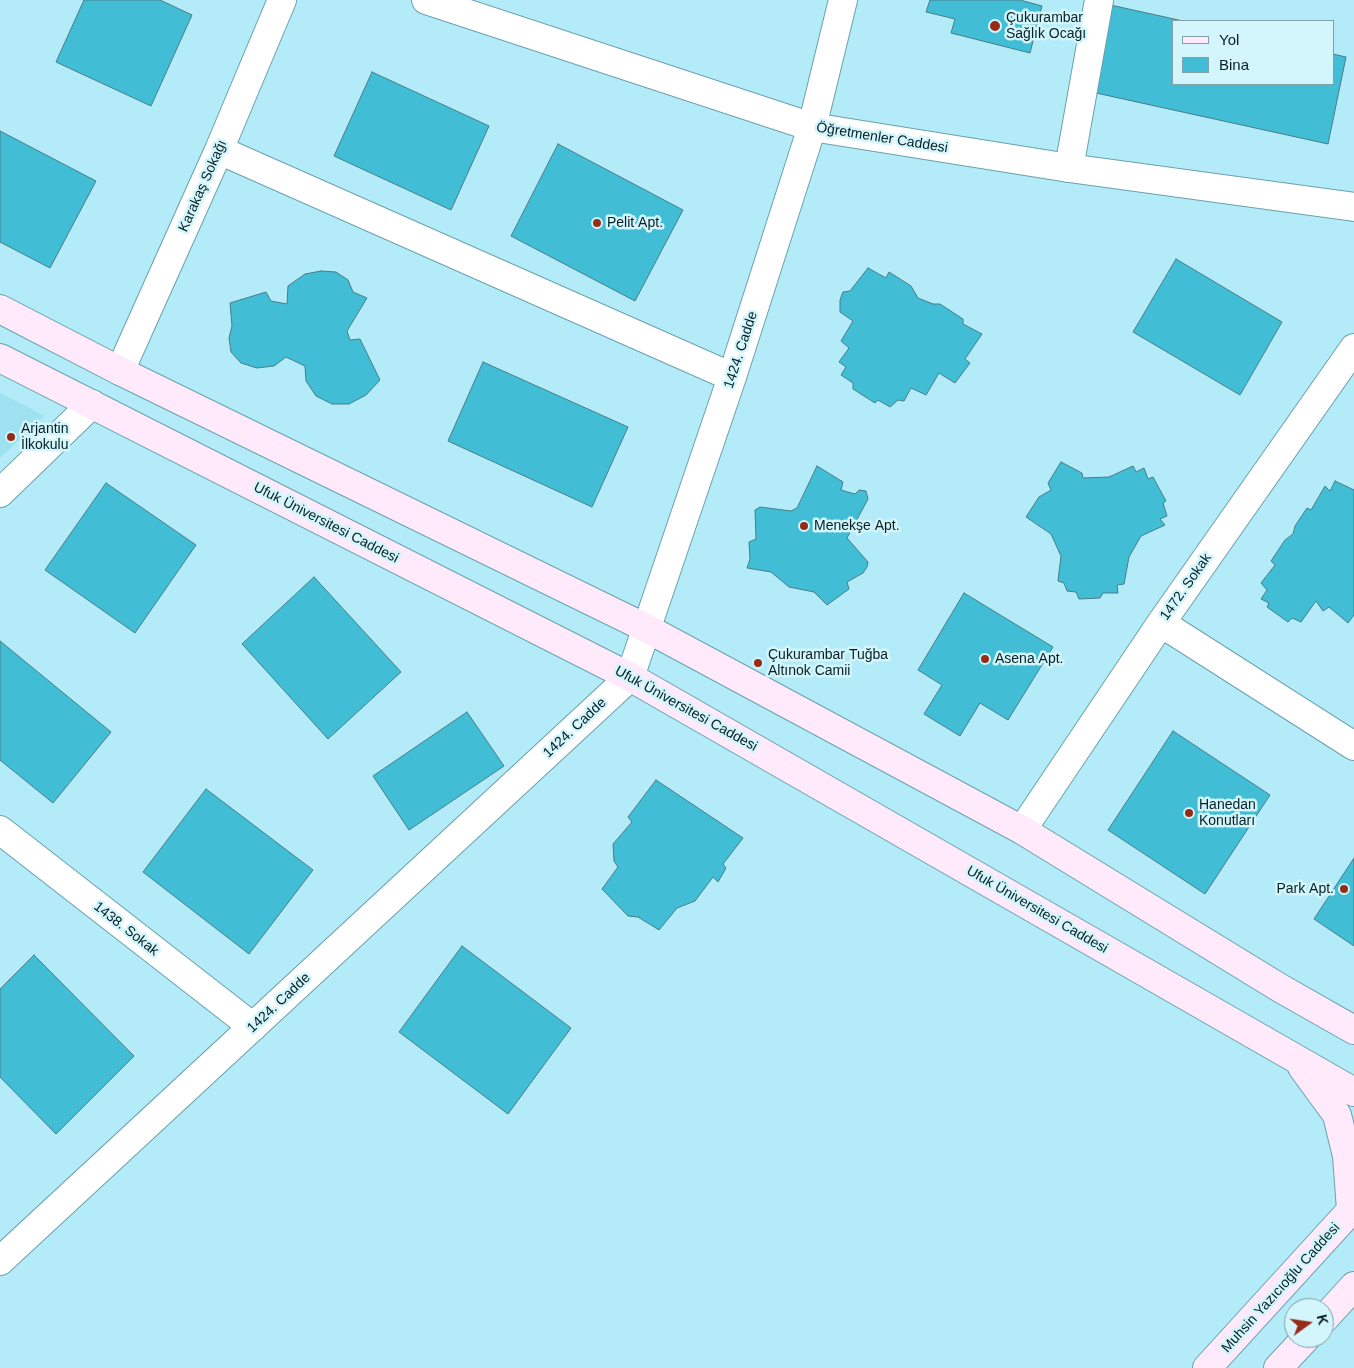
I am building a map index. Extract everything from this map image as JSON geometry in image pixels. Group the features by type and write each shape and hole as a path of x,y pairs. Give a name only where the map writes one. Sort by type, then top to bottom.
{"main road":[{"path":"0,309 120,371 646,628 1022,830 1280,988 1354,1030"},
{"name":"Ufuk Üniversitesi Caddesi","path":"0,358 630,677 1354,1092"},
{"path":"1296,1059 1337,1115 1347,1156 1353,1209"},
{"name":"Muhsin Yazıcıoğlu Caddesi","path":"1208,1368 1353,1209"},
{"path":"1334,1308 1354,1286"},
{"path":"1278,1368 1297,1348"}],"street":[{"name":"Karakaş Sokağı","path":"120,371 219,150 282,0"},
{"name":"Öğretmenler Caddesi","path":"426,0 812,127 1069,168 1354,207"},
{"name":"1424. Cadde","path":"0,1261 630,677 732,377 812,127 844,0"},
{"path":"1069,168 1099,0"},
{"path":"219,150 732,377"},
{"name":"1472. Sokak","path":"1022,830 1161,623 1345,379 1354,348"},
{"path":"0,493 92,404"},
{"path":"1161,623 1354,746"},
{"name":"1438. Sokak","path":"0,830 253,1027"}],"shaded area":[{"name":"Arjantin İlkokulu","path":"0,393 45,416 0,458"}],"building":[{"path":"84,0 160,0 192,15 151,106 56,62"},
{"name":"Çukurambar Sağlık Ocağı","path":"930,0 1020,0 1042,6 1030,53 951,33 955,19 926,12"},
{"path":"1106,4 1178,20 1172,20 1172,85 1334,85 1334,54 1346,57 1328,144 1087,91"},
{"path":"372,72 489,126 451,210 334,156"},
{"path":"0,131 96,181 50,268 0,242"},
{"name":"Pelit Apt.","path":"558,144 683,210 635,301 511,236"},
{"path":"1176,259 1282,322 1240,395 1133,332"},
{"path":"868,268 886,278 889,272 911,286 918,298 933,304 940,304 963,319 963,324 982,334 965,359 970,363 955,383 939,373 926,395 911,388 904,401 898,400 890,407 878,400 875,403 853,389 853,383 841,375 846,367 839,362 849,348 841,341 853,321 840,312 840,300 843,292 850,291"},
{"path":"321,271 336,272 348,280 353,292 367,298 347,331 350,340 360,339 380,380 366,395 349,404 332,404 316,396 306,381 305,366 286,357 274,366 257,368 241,363 231,352 229,338 232,326 230,303 266,292 271,301 287,304 288,286 305,274"},
{"path":"483,362 628,427 592,507 448,441"},
{"path":"1061,462 1082,473 1083,478 1109,477 1133,466 1136,472 1144,468 1148,479 1153,477 1166,501 1163,503 1167,516 1160,519 1165,525 1141,536 1129,557 1124,584 1117,585 1118,593 1103,593 1100,598 1079,599 1076,592 1067,591 1064,583 1058,581 1061,556 1051,534 1026,517 1039,497 1051,490 1048,483"},
{"name":"Menekşe Apt.","path":"817,466 843,482 841,490 855,494 859,490 866,491 868,499 847,538 868,562 867,567 863,573 847,582 849,589 827,605 814,592 789,587 771,572 747,568 750,559 749,542 756,539 755,510 760,507 791,511 797,508"},
{"path":"1335,481 1354,490 1354,615 1348,623 1329,607 1323,611 1316,601 1301,622 1292,618 1288,622 1267,607 1269,603 1261,599 1267,590 1261,583 1275,565 1271,561 1285,540 1293,534 1295,526 1307,508 1311,510 1325,486 1330,491"},
{"path":"106,483 196,545 135,633 45,570"},
{"path":"314,577 401,672 328,739 242,644"},
{"name":"Asena Apt.","path":"964,593 1053,647 1008,720 980,703 960,736 924,714 942,685 918,670"},
{"path":"0,641 111,732 53,803 0,760"},
{"path":"467,712 504,766 409,830 373,776"},
{"name":"Hanedan Konutları","path":"1173,731 1270,795 1205,894 1108,830"},
{"path":"656,780 743,838 723,864 726,868 718,882 713,877 695,901 677,908 659,930 638,917 628,916 602,889 618,867 614,861 613,844 632,822 628,817"},
{"path":"206,789 313,870 249,954 143,872"},
{"name":"Park Apt.","path":"1354,858 1354,946 1314,919"},
{"path":"462,946 571,1028 508,1114 399,1032"},
{"path":"34,955 134,1056 56,1134 0,1077 0,989"}],"place":[{"name":"Çukurambar Sağlık Ocağı","path":"995,26"},
{"name":"Pelit Apt.","path":"597,223"},
{"name":"Arjantin İlkokulu","path":"11,437"},
{"name":"Menekşe Apt.","path":"804,526"},
{"name":"Asena Apt.","path":"985,659"},
{"name":"Çukurambar Tuğba Altınok Camii","path":"758,663"},
{"name":"Hanedan Konutları","path":"1189,813"},
{"name":"Park Apt.","path":"1344,889"}]}
